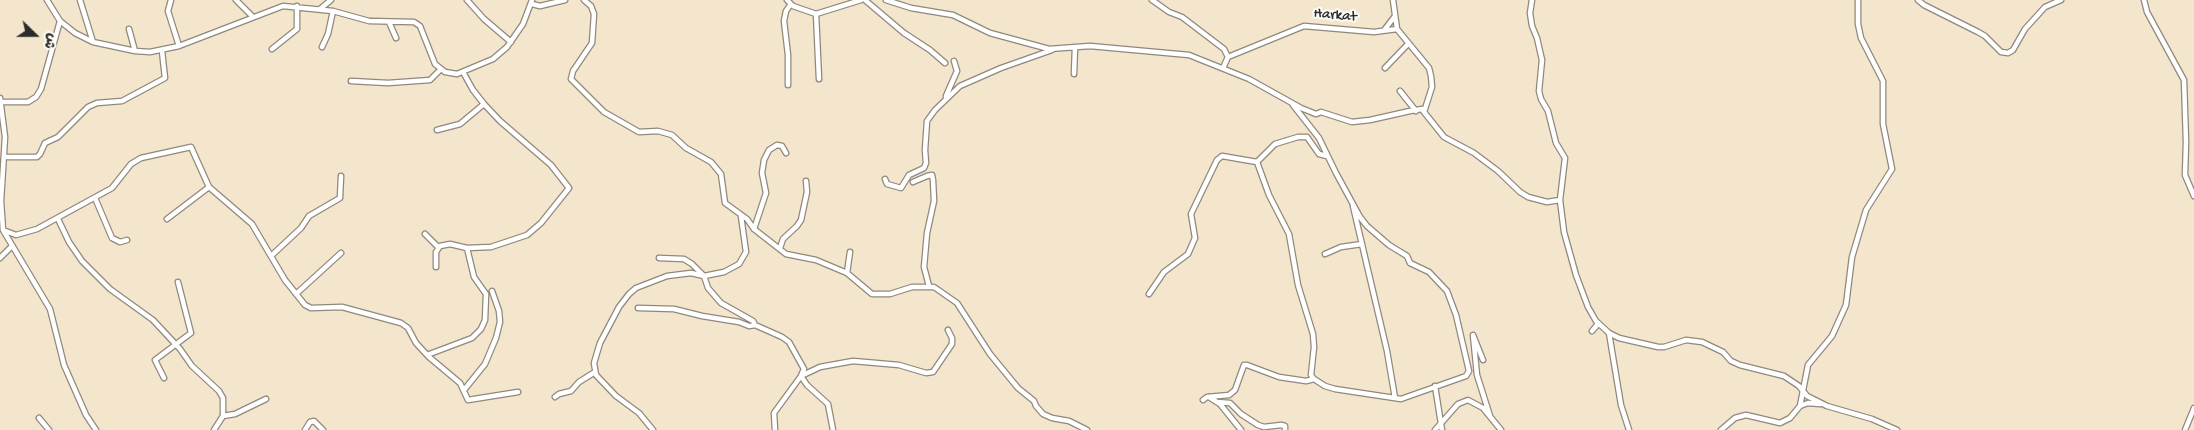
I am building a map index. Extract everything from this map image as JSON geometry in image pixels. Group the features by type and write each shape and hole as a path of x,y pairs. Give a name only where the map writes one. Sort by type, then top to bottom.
{"street":[{"path":"47,0 60,21 75,33 93,42 135,51 162,51 179,46 283,6 320,9 369,21 414,22 420,26 432,59 440,70 450,74 463,72 493,59 512,42 523,24 532,2 540,6 565,0"},
{"path":"80,0 93,42"},
{"path":"171,0 168,11 179,46"},
{"path":"236,0 253,17"},
{"path":"320,9 331,0"},
{"path":"467,0 484,19 512,42"},
{"path":"584,0 591,6 594,14 592,43 573,71 571,79 609,115 620,119 639,132 658,132 672,135 683,146 711,162 722,178 725,203 747,219 754,229 786,254 816,260 847,273 864,289 878,295 890,294 912,287 934,287 957,303 990,354 1018,388 1034,401 1043,414 1052,418 1070,421 1087,430"},
{"path":"788,85 788,55 784,15 789,2 816,14 861,0"},
{"path":"865,0 904,33 930,50 945,63"},
{"path":"886,0 911,8 953,15 995,34 1054,49 1090,46 1116,50 1182,53 1260,84 1316,114 1321,112 1352,122 1422,109 1444,137 1464,147 1498,171 1520,192 1544,201 1560,200"},
{"path":"1152,0 1169,12 1182,16 1224,49 1228,57 1223,68"},
{"path":"1393,0 1396,29 1429,68 1432,87 1424,112"},
{"path":"1532,0 1530,13 1532,26 1538,38 1542,60 1539,91 1548,111 1556,143 1565,158 1560,200 1564,232 1576,276 1590,313 1598,324 1609,333 1627,341 1641,342 1661,348 1686,340 1699,341 1723,352 1735,363 1750,369 1779,374 1821,404"},
{"path":"1800,406 1808,365 1832,336 1846,305 1852,260 1866,210 1892,169 1883,124 1884,81 1860,38 1858,0"},
{"path":"1918,0 1924,6 1978,32 2000,52 2008,53 2013,50 2025,29 2045,7 2061,0"},
{"path":"2144,0 2147,12 2184,80 2186,142 2184,175 2194,196"},
{"path":"272,48 297,29 297,6"},
{"path":"322,47 328,34 333,12"},
{"path":"816,14 819,79"},
{"path":"1384,30 1395,16"},
{"path":"60,21 41,90 28,102 0,101 5,137 0,200 1,231 50,309 64,365 86,415 96,430"},
{"path":"389,22 396,38"},
{"name":"Harkat","path":"1228,57 1304,26 1374,32 1396,29"},
{"path":"129,29 135,51"},
{"path":"1385,68 1408,44"},
{"path":"1074,74 1075,48"},
{"path":"885,179 886,184 901,188 909,175 924,168 926,163 925,125 931,115 960,86 1054,49"},
{"path":"4,158 37,156 40,154 45,143 58,137 88,107 97,103 122,101 166,78 162,51"},
{"path":"946,99 957,71 954,61"},
{"path":"351,80 388,83 430,80 440,70"},
{"path":"438,247 446,244 467,248 491,248 527,235 541,223 569,188 551,165 500,121 484,104 473,90 463,72"},
{"path":"1400,91 1416,111"},
{"path":"1257,162 1269,195 1289,234 1296,279 1314,334 1311,375 1314,379 1325,386 1335,389 1395,398 1412,396 1466,376 1469,371 1460,327 1450,296 1429,272 1410,262 1406,256 1389,245 1367,226 1352,202 1319,138 1291,102"},
{"path":"437,130 460,124 484,104"},
{"path":"1257,162 1275,144 1298,136 1307,137 1319,154 1327,156"},
{"path":"754,229 766,193 762,173 767,153 777,145 782,146 786,153"},
{"path":"1,231 16,235 24,234 58,219 112,188 131,164 141,158 191,147 209,187 245,216 285,280 305,305 311,308 342,307 401,323 408,328 426,355 457,380 468,400 518,392"},
{"path":"1149,294 1164,272 1188,254 1195,238 1191,214 1217,160 1222,156 1257,162"},
{"path":"913,182 932,175 934,201 927,233 924,267 929,286"},
{"path":"271,256 301,228 309,216 340,198 341,176"},
{"path":"780,248 783,239 801,220 807,192 806,181"},
{"path":"167,218 209,187"},
{"path":"94,198 112,238 120,242 127,240"},
{"path":"1352,202 1387,351 1395,398"},
{"path":"653,430 639,413 616,396 595,372 595,359 600,342 629,294 642,284 668,276 691,273 704,276 731,270 742,261 746,252 741,216"},
{"path":"58,219 69,242 82,261 110,289 153,320 192,366 219,391 223,398 224,416 214,430"},
{"path":"426,234 438,247 436,267"},
{"path":"1325,254 1341,247 1362,244"},
{"path":"0,258 12,246"},
{"path":"426,355 472,338 485,320 486,294 474,277 467,248"},
{"path":"847,273 850,252"},
{"path":"296,294 341,254"},
{"path":"659,258 684,259 692,264 704,276 708,288 721,303 753,320 755,325"},
{"path":"164,378 155,360 191,333 178,282"},
{"path":"464,390 485,364 496,338 500,322 499,311 492,291"},
{"path":"638,308 674,309 749,326 755,325 789,342 804,369 801,376 774,412 774,430"},
{"path":"1592,331 1598,324"},
{"path":"801,376 820,367 853,361 899,365 926,373 933,372 952,344 952,338 948,330"},
{"path":"1609,333 1621,405 1629,430"},
{"path":"1483,360 1473,335 1477,375 1490,416"},
{"path":"1285,430 1285,426 1281,425 1258,425 1241,414 1230,403 1217,402 1205,398 1229,395 1235,390 1244,365 1251,365 1271,376 1279,378 1306,382 1314,379"},
{"path":"555,397 571,391 579,382 595,372"},
{"path":"801,376 828,404 833,430"},
{"path":"1435,386 1442,430"},
{"path":"224,416 236,414 266,399"},
{"path":"1435,430 1440,422 1458,404 1466,400 1478,404 1500,430"},
{"path":"1217,402 1241,430"},
{"path":"1721,430 1735,418 1746,415 1780,423 1790,418 1800,406 1808,403 1821,404 1872,419 1897,430"},
{"path":"2186,430 2194,408"},
{"path":"39,418 50,430"},
{"path":"306,430 310,422 314,421 323,430"}]}
